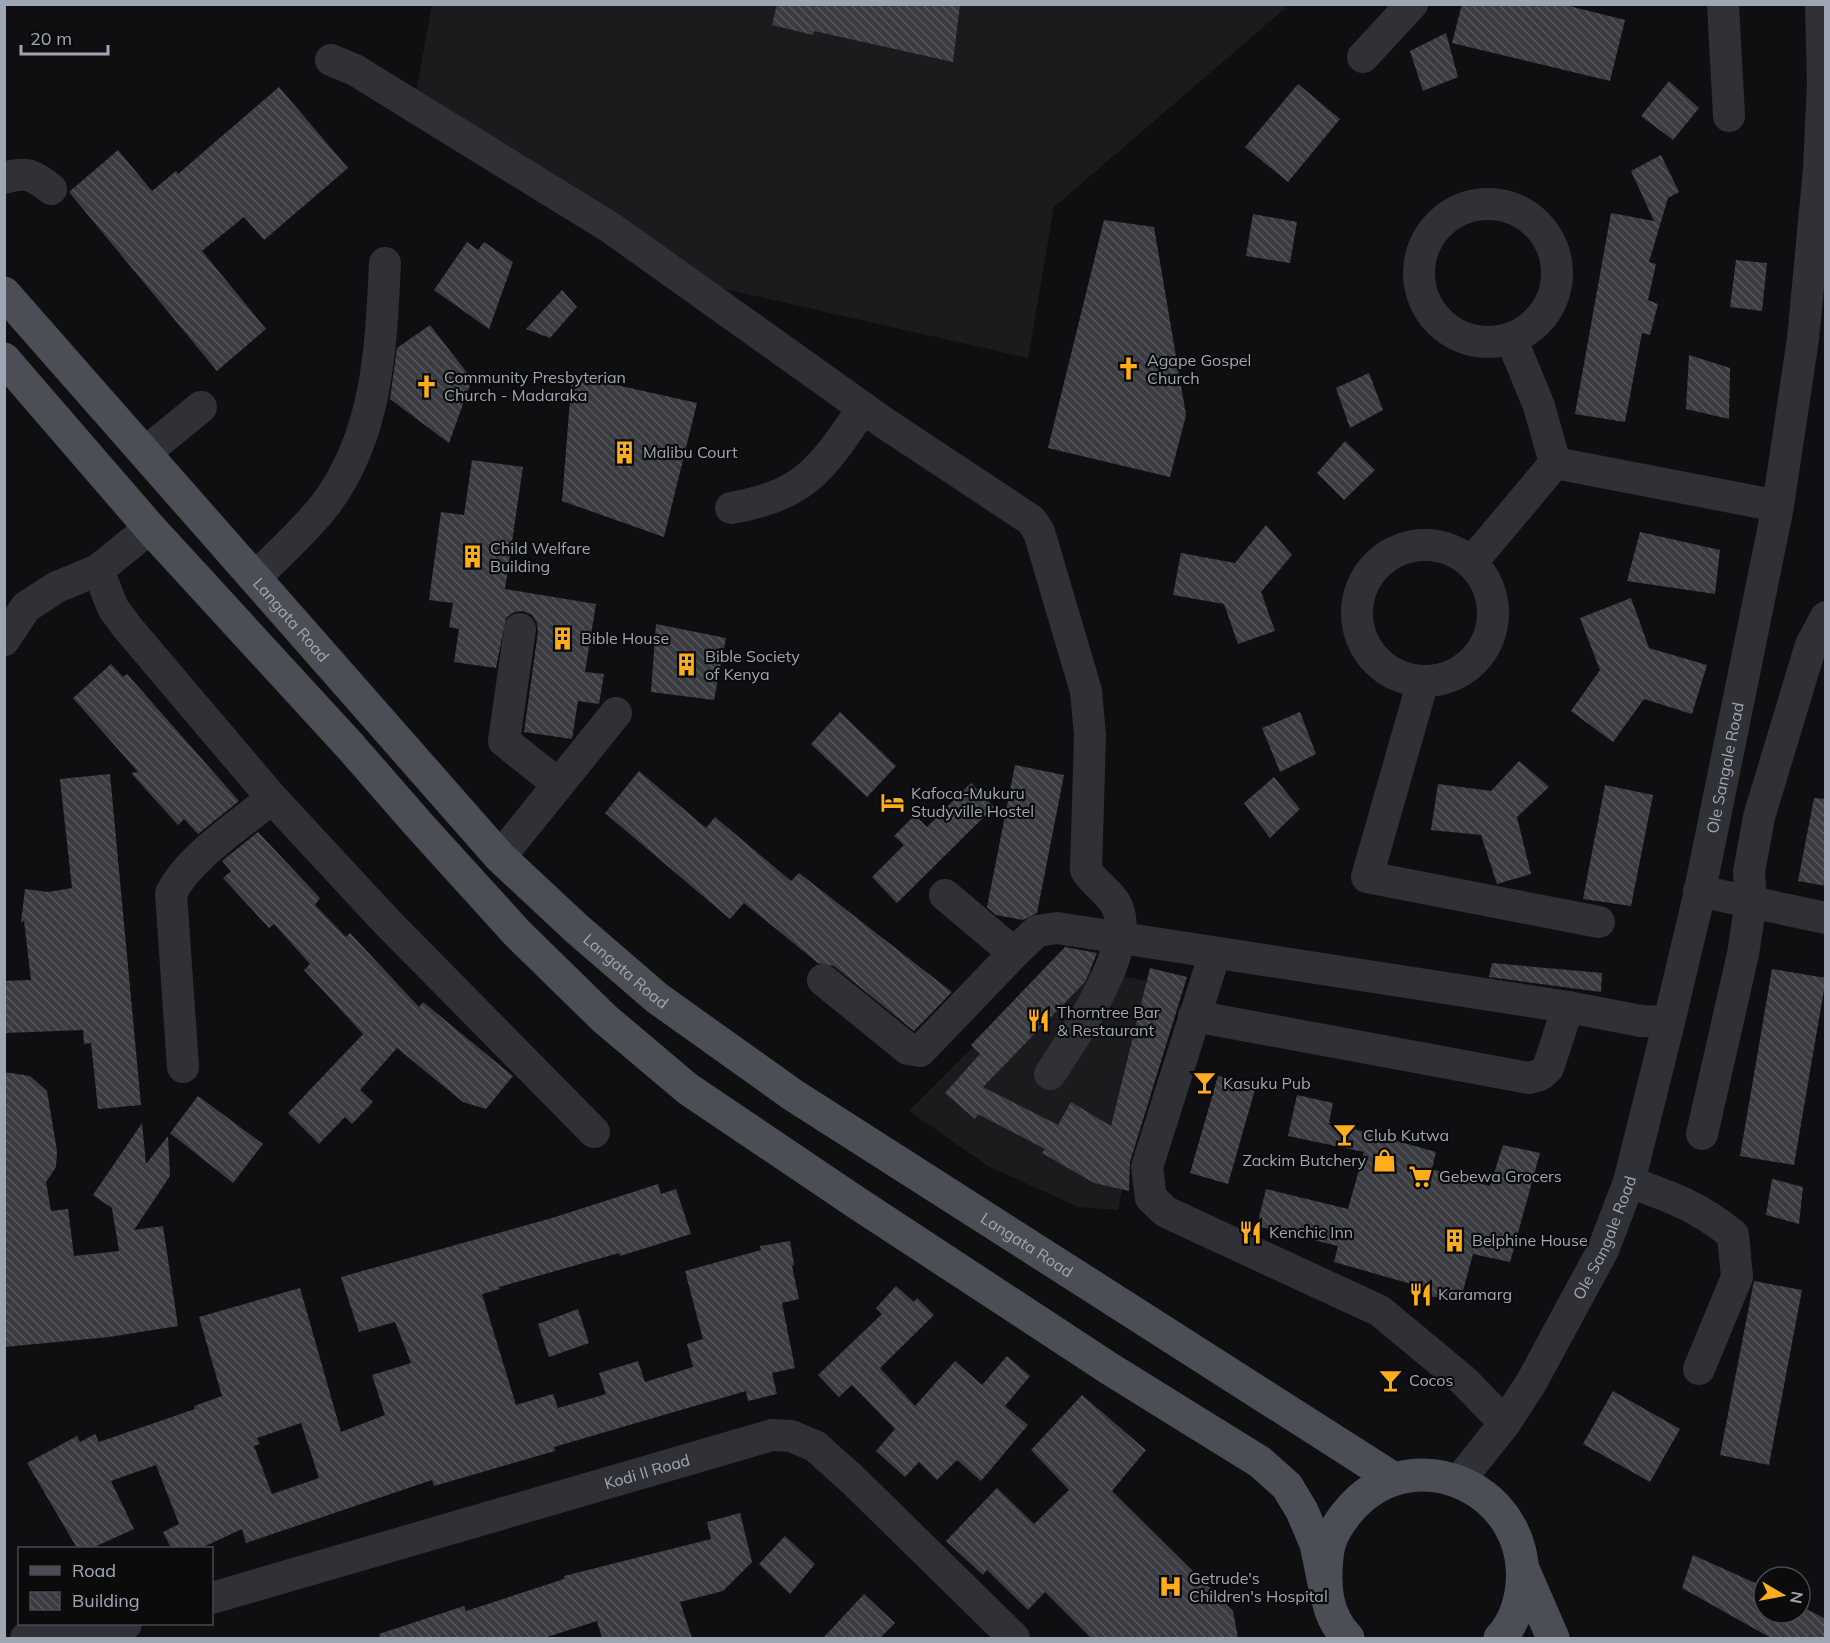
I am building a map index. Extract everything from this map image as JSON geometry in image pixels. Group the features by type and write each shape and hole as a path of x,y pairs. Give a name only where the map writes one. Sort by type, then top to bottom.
{"main road":[{"name":"Langata Road","path":"4,293 500,857 576,928 657,998 793,1095 1394,1479"},
{"path":"4,359 150,528 518,933 605,1019 688,1089 838,1191 1110,1369 1260,1462 1287,1486 1302,1511 1316,1544 1327,1611 1348,1638"},
{"path":"1327,1611 1328,1550 1341,1519 1364,1495 1394,1479 1427,1474 1459,1481 1485,1495 1505,1515 1518,1541 1524,1569 1553,1638"},
{"path":"1500,1638 1508,1630 1521,1601 1524,1569"}],"street":[{"path":"1363,57 1412,4"},
{"path":"1723,4 1729,116"},
{"name":"Ole Sangale Road","path":"1459,1481 1505,1423 1531,1383 1604,1250 1629,1182 1669,1022 1699,891 1778,506 1803,339 1822,170 1821,4"},
{"path":"331,60 355,70 611,228 863,408 1031,520 1039,532 1086,691 1090,735 1086,870 1118,909 1121,938 1090,1013 1050,1074"},
{"path":"4,178 20,173 34,174 51,189"},
{"path":"1498,204 1520,212 1538,225 1551,244 1556,266 1555,289 1546,310 1531,327 1511,338 1489,342 1466,339 1446,328 1431,312 1421,291 1419,268 1424,246 1436,227 1454,213 1476,205 1498,204"},
{"path":"255,578 326,505 360,445 381,348 385,263"},
{"path":"1511,338 1539,406 1555,463"},
{"path":"146,452 201,407"},
{"path":"731,508 763,502 784,494 810,478 830,456 863,408"},
{"path":"1555,463 1778,506"},
{"path":"1472,562 1555,463"},
{"path":"4,639 15,608 98,570 150,528"},
{"path":"1431,544 1453,549 1472,562 1486,580 1493,602 1493,624 1485,646 1471,664 1452,676 1423,681 1407,680 1387,671 1371,655 1360,635 1356,612 1360,590 1371,570 1388,555 1408,546 1431,544"},
{"path":"98,570 112,608 272,798 386,921 594,1132"},
{"path":"1702,1134 1743,954 1751,902 1749,872 1760,817 1811,645 1826,617"},
{"path":"520,629 504,741 558,784"},
{"path":"1423,681 1367,877 1599,922"},
{"path":"500,857 616,713"},
{"path":"183,1066 171,893 179,878 272,798"},
{"path":"1699,891 1826,918"},
{"path":"945,894 1014,953"},
{"path":"823,980 908,1049 920,1051 1027,938 1048,928 1568,1007 1641,1021 1669,1022"},
{"path":"1215,953 1147,1167 1151,1198 1166,1212 1380,1311 1463,1380 1505,1423"},
{"path":"1194,1016 1529,1078 1540,1075 1548,1068 1568,1007"},
{"path":"1629,1182 1686,1202 1715,1220 1733,1235 1737,1277 1698,1369"},
{"name":"Kodi II Road","path":"213,1599 772,1435 791,1436 814,1446 854,1481 1014,1638"},
{"path":"26,1638 70,1626 122,1629"}],"shaded area":[{"path":"432,5 1289,5 1054,207 1028,358 663,275 414,103"},
{"path":"1055,964 1164,984 1118,1210 1078,1207 988,1166 909,1111"}],"building":[{"path":"777,4 960,4 953,62 814,31 813,35 772,25"},
{"path":"1462,4 1561,4 1625,20 1610,81 1452,43"},
{"path":"1446,33 1458,77 1423,91 1410,51"},
{"path":"1669,81 1699,108 1673,140 1641,116"},
{"path":"1298,84 1340,119 1288,182 1245,147"},
{"path":"279,87 348,168 264,240 244,217 202,251 266,329 217,371 69,192 118,150 152,191 176,171 178,174"},
{"path":"1661,155 1679,192 1668,198 1649,262 1656,264 1648,300 1658,304 1650,335 1642,333 1625,422 1575,414 1611,213 1654,221 1631,171"},
{"path":"1253,214 1297,222 1290,263 1246,256"},
{"path":"1104,220 1154,227 1186,415 1170,477 1048,448"},
{"path":"467,242 478,250 484,242 513,262 489,329 434,290"},
{"path":"1736,260 1767,263 1762,311 1730,307"},
{"path":"562,290 577,307 550,338 526,329"},
{"path":"430,325 472,379 449,443 390,399 397,348"},
{"path":"1689,355 1730,368 1729,419 1686,409"},
{"path":"1369,373 1383,410 1350,428 1336,388"},
{"name":"Malibu Court","path":"572,375 697,403 664,537 562,501"},
{"path":"1345,441 1375,470 1344,500 1317,473"},
{"path":"472,460 523,467 505,589 596,604 585,672 604,674 599,704 578,701 572,739 524,732 538,632 537,623 532,615 523,611 514,612 506,618 496,668 454,662 459,629 449,627 453,603 429,600 441,512 464,515"},
{"path":"1266,525 1292,555 1261,592 1275,631 1238,644 1224,604 1173,595 1181,553 1235,563"},
{"path":"1640,532 1720,550 1715,594 1627,581"},
{"path":"1631,598 1649,648 1707,665 1692,714 1644,699 1613,742 1571,711 1600,670 1580,618"},
{"name":"Bible Society of Kenya","path":"656,624 726,638 714,700 651,692"},
{"path":"111,664 123,677 127,674 239,801 198,834 184,819 178,825 131,773 138,772 73,698"},
{"path":"840,712 896,766 867,797 811,744"},
{"path":"1300,712 1316,754 1280,772 1262,728"},
{"path":"1519,761 1549,787 1517,817 1531,874 1497,884 1481,835 1431,830 1438,784 1491,791"},
{"path":"1015,765 1064,775 1037,913 1023,920 996,915 987,907"},
{"path":"639,771 706,828 715,817 791,881 799,873 952,992 914,1031 834,966 818,963 744,903 730,919 605,813"},
{"path":"110,774 141,1105 98,1109 91,1043 84,1044 83,1030 4,1033 4,981 31,980 24,921 21,922 25,889 48,892 72,888 60,779"},
{"path":"1274,777 1300,809 1270,838 1244,803"},
{"path":"971,783 994,807 897,903 872,877 904,845 894,836 915,815 927,827"},
{"path":"1605,785 1653,795 1631,906 1583,899"},
{"path":"1814,798 1826,799 1826,886 1798,881"},
{"path":"258,832 320,898 315,905 346,937 350,933 419,1007 423,1002 513,1076 486,1109 463,1102 397,1048 360,1090 373,1102 352,1124 345,1117 319,1144 288,1113 363,1034 304,970 310,964 274,924 269,928 223,878 231,871 222,861"},
{"path":"1065,947 1097,953 1085,982 983,1087 1058,1125 1071,1102 1111,1126 1150,968 1187,977 1130,1162 1129,1191 1094,1183 1042,1153 1045,1149 978,1114 975,1119 945,1093 980,1054 971,1045"},
{"path":"1492,963 1602,973 1601,992 1489,977"},
{"path":"1772,969 1826,978 1794,1165 1740,1156"},
{"path":"4,1072 30,1076 47,1091 57,1151 56,1167 46,1182 51,1211 68,1209 74,1256 119,1251 112,1208 93,1195 142,1123 146,1164 168,1136 170,1176 134,1230 163,1226 178,1326 109,1337 4,1347"},
{"path":"1218,1076 1256,1086 1228,1184 1190,1173"},
{"path":"1297,1095 1333,1103 1329,1122 1436,1152 1432,1169 1490,1186 1503,1145 1540,1153 1510,1262 1473,1254 1460,1302 1420,1294 1422,1287 1334,1262 1338,1246 1257,1226 1266,1189 1348,1209 1364,1152 1288,1136"},
{"path":"198,1096 263,1144 233,1183 170,1133"},
{"path":"1772,1179 1803,1187 1799,1224 1766,1215"},
{"path":"658,1184 661,1194 676,1189 691,1234 620,1256 619,1253 499,1287 500,1289 482,1294 516,1405 553,1394 558,1408 606,1394 599,1373 638,1361 645,1382 693,1367 687,1344 703,1339 685,1271 761,1250 760,1246 790,1241 794,1265 792,1266 799,1299 782,1303 795,1368 772,1373 777,1394 748,1401 746,1391 554,1447 555,1451 434,1486 432,1480 246,1543 242,1529 203,1547 170,1547 163,1532 179,1524 156,1465 111,1481 134,1529 94,1547 76,1547 27,1463 77,1436 80,1442 95,1434 99,1442 195,1409 194,1406 222,1396 199,1317 300,1288 341,1432 385,1415 372,1375 411,1363 395,1322 359,1332 341,1277 552,1218","holes":["301,1423 319,1478 272,1494 254,1446 260,1444 257,1438"]},
{"path":"1754,1281 1802,1290 1769,1465 1720,1455"},
{"path":"896,1286 914,1302 917,1298 934,1315 880,1368 915,1406 955,1361 982,1385 1007,1356 1030,1376 1005,1406 1028,1425 981,1481 957,1460 937,1480 919,1462 905,1477 876,1451 895,1429 852,1385 839,1397 818,1375 882,1314 876,1308"},
{"path":"578,1309 589,1343 549,1357 538,1324"},
{"path":"1613,1391 1680,1429 1650,1482 1583,1444"},
{"path":"1082,1395 1146,1450 1112,1491 1233,1611 1238,1638 1091,1638 1045,1592 1028,1610 987,1570 983,1575 946,1541 997,1488 1034,1524 1069,1490 1031,1450"},
{"path":"740,1513 752,1562 723,1591 680,1602 692,1638 602,1638 597,1621 544,1638 380,1638 379,1634 464,1606 466,1611 564,1579 564,1576 711,1539 707,1522"},
{"path":"785,1536 815,1564 790,1594 759,1564"},
{"path":"1693,1555 1752,1582 1752,1625 1812,1625 1812,1612 1826,1619 1826,1638 1771,1638 1682,1588"},
{"path":"864,1594 895,1623 880,1638 823,1638"}],"place":[{"name":"Agape Gospel Church","path":"1129,369"},
{"name":"Community Presbyterian Church - Madaraka","path":"426,386"},
{"name":"Malibu Court","path":"625,452"},
{"name":"Child Welfare Building","path":"472,557"},
{"name":"Bible House","path":"563,638"},
{"name":"Bible Society of Kenya","path":"687,665"},
{"name":"Kafoca-Mukuru Studyville Hostel","path":"893,802"},
{"name":"Thorntree Bar & Restaurant","path":"1039,1021"},
{"name":"Kasuku Pub","path":"1205,1083"},
{"name":"Club Kutwa","path":"1345,1135"},
{"name":"Zackim Butchery","path":"1384,1160"},
{"name":"Gebewa Grocers","path":"1421,1176"},
{"name":"Kenchic Inn","path":"1251,1232"},
{"name":"Belphine House","path":"1454,1240"},
{"name":"Karamarg","path":"1420,1294"},
{"name":"Cocos","path":"1391,1380"},
{"name":"Getrude's Children's Hospital","path":"1171,1587"}]}
